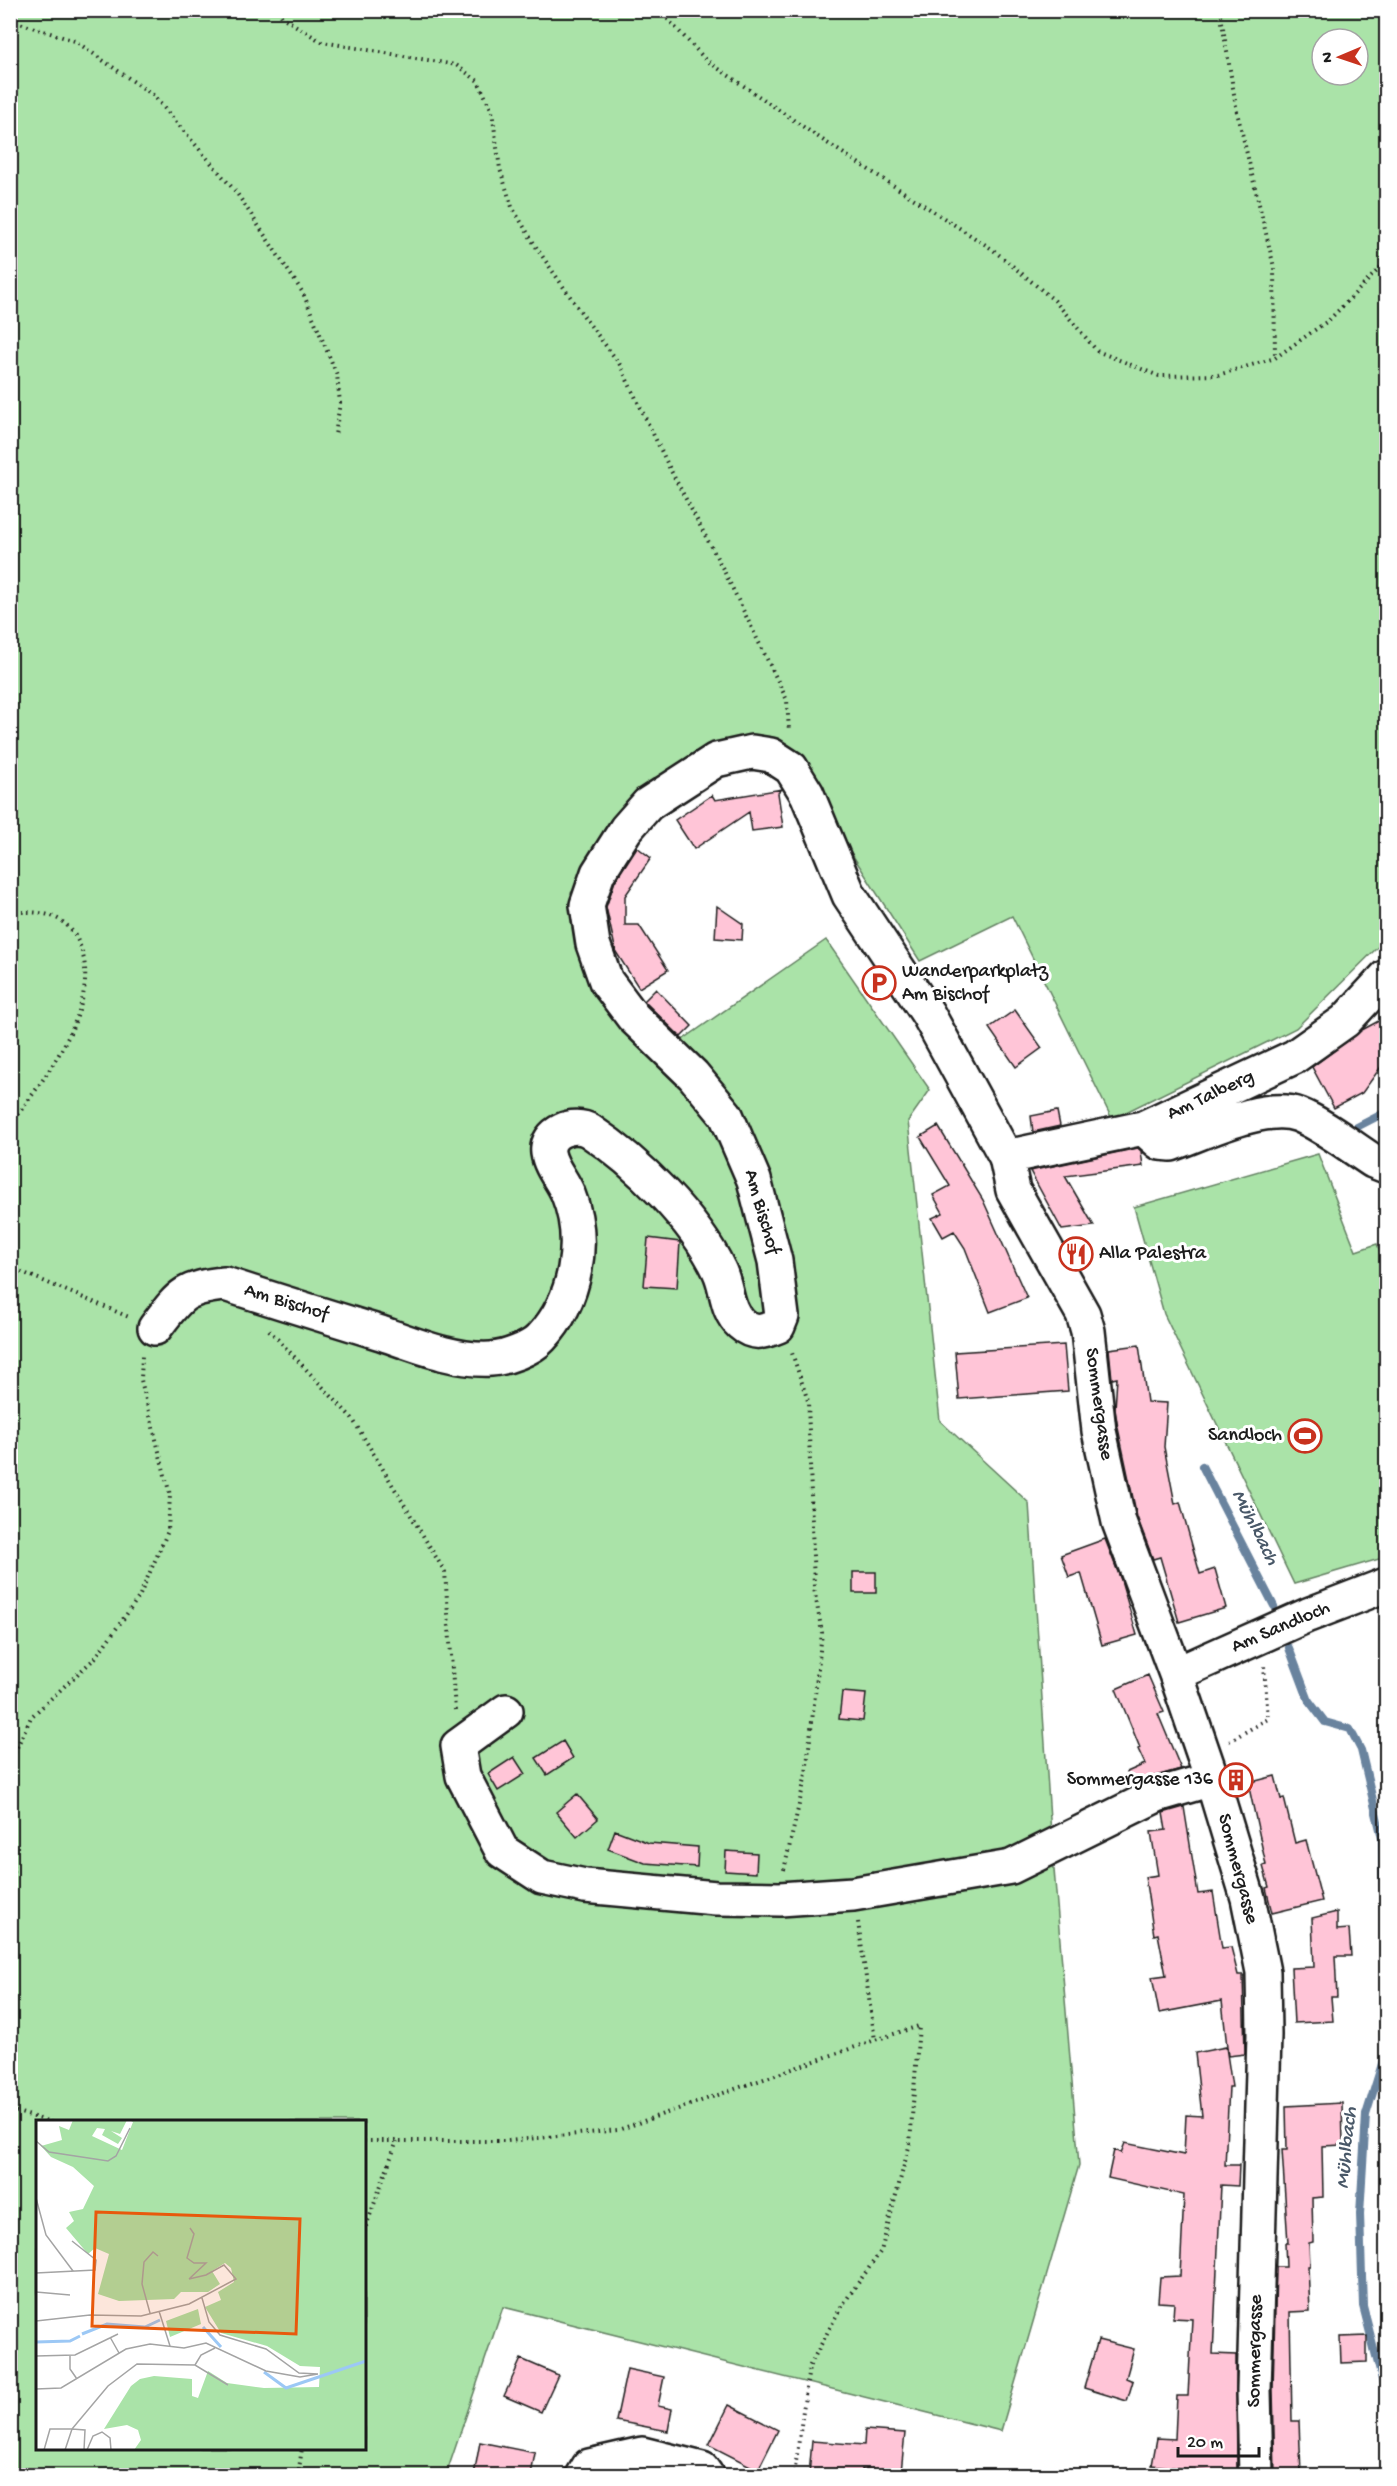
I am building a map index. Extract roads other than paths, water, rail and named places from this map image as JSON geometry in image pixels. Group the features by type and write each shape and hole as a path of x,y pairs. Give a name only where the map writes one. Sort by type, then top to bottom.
{"street":[{"name":"Am Bischof","path":"155,1328 176,1300 197,1287 225,1284 450,1355 492,1359 515,1353 540,1340 562,1307 576,1270 578,1235 569,1196 548,1154 550,1140 557,1132 575,1126 588,1130 644,1173 701,1238 720,1272 730,1309 741,1323 753,1332 766,1332 778,1326 782,1316 775,1261 754,1180 726,1115 693,1075 633,1017 606,981 593,944 587,905 598,873 626,829 648,804 716,760 752,752 771,755 791,768 807,794 849,895 928,1014 1006,1157"},
{"name":"Am Talberg","path":"1006,1157 1143,1128 1294,1057 1345,1022 1386,977"},
{"path":"1143,1128 1160,1143 1171,1144 1263,1112 1282,1111 1300,1115 1373,1161 1386,1166"},
{"name":"Sommergasse","path":"1006,1157 1012,1190 1086,1323 1099,1431 1119,1522 1208,1767 1248,1898 1263,1972 1264,2035 1254,2390 1256,2475"},
{"name":"Am Sandloch","path":"1176,1674 1262,1635 1386,1585"},
{"path":"506,1711 458,1746 463,1776 502,1851 542,1877 585,1886 716,1898 780,1899 853,1894 1011,1867 1157,1795 1208,1767"},
{"path":"583,2475 589,2466 642,2454 702,2469 707,2475"}],"waterway":[{"name":"Mühlbach","path":"1355,1128 1386,1112"},
{"name":"Mühlbach","path":"1202,1466 1274,1606"},
{"name":"Mühlbach","path":"1289,1648 1309,1701 1325,1722 1350,1729 1361,1750 1382,1838 1386,2051 1366,2115 1360,2214 1363,2306 1386,2395"}],"place":[{"name":"Wanderparkplatz Am Bischof","path":"879,983"},
{"name":"Alla Palestra","path":"1076,1254"},
{"name":"Sandloch","path":"1305,1436"},
{"name":"Sommergasse 136","path":"1236,1780"}]}
